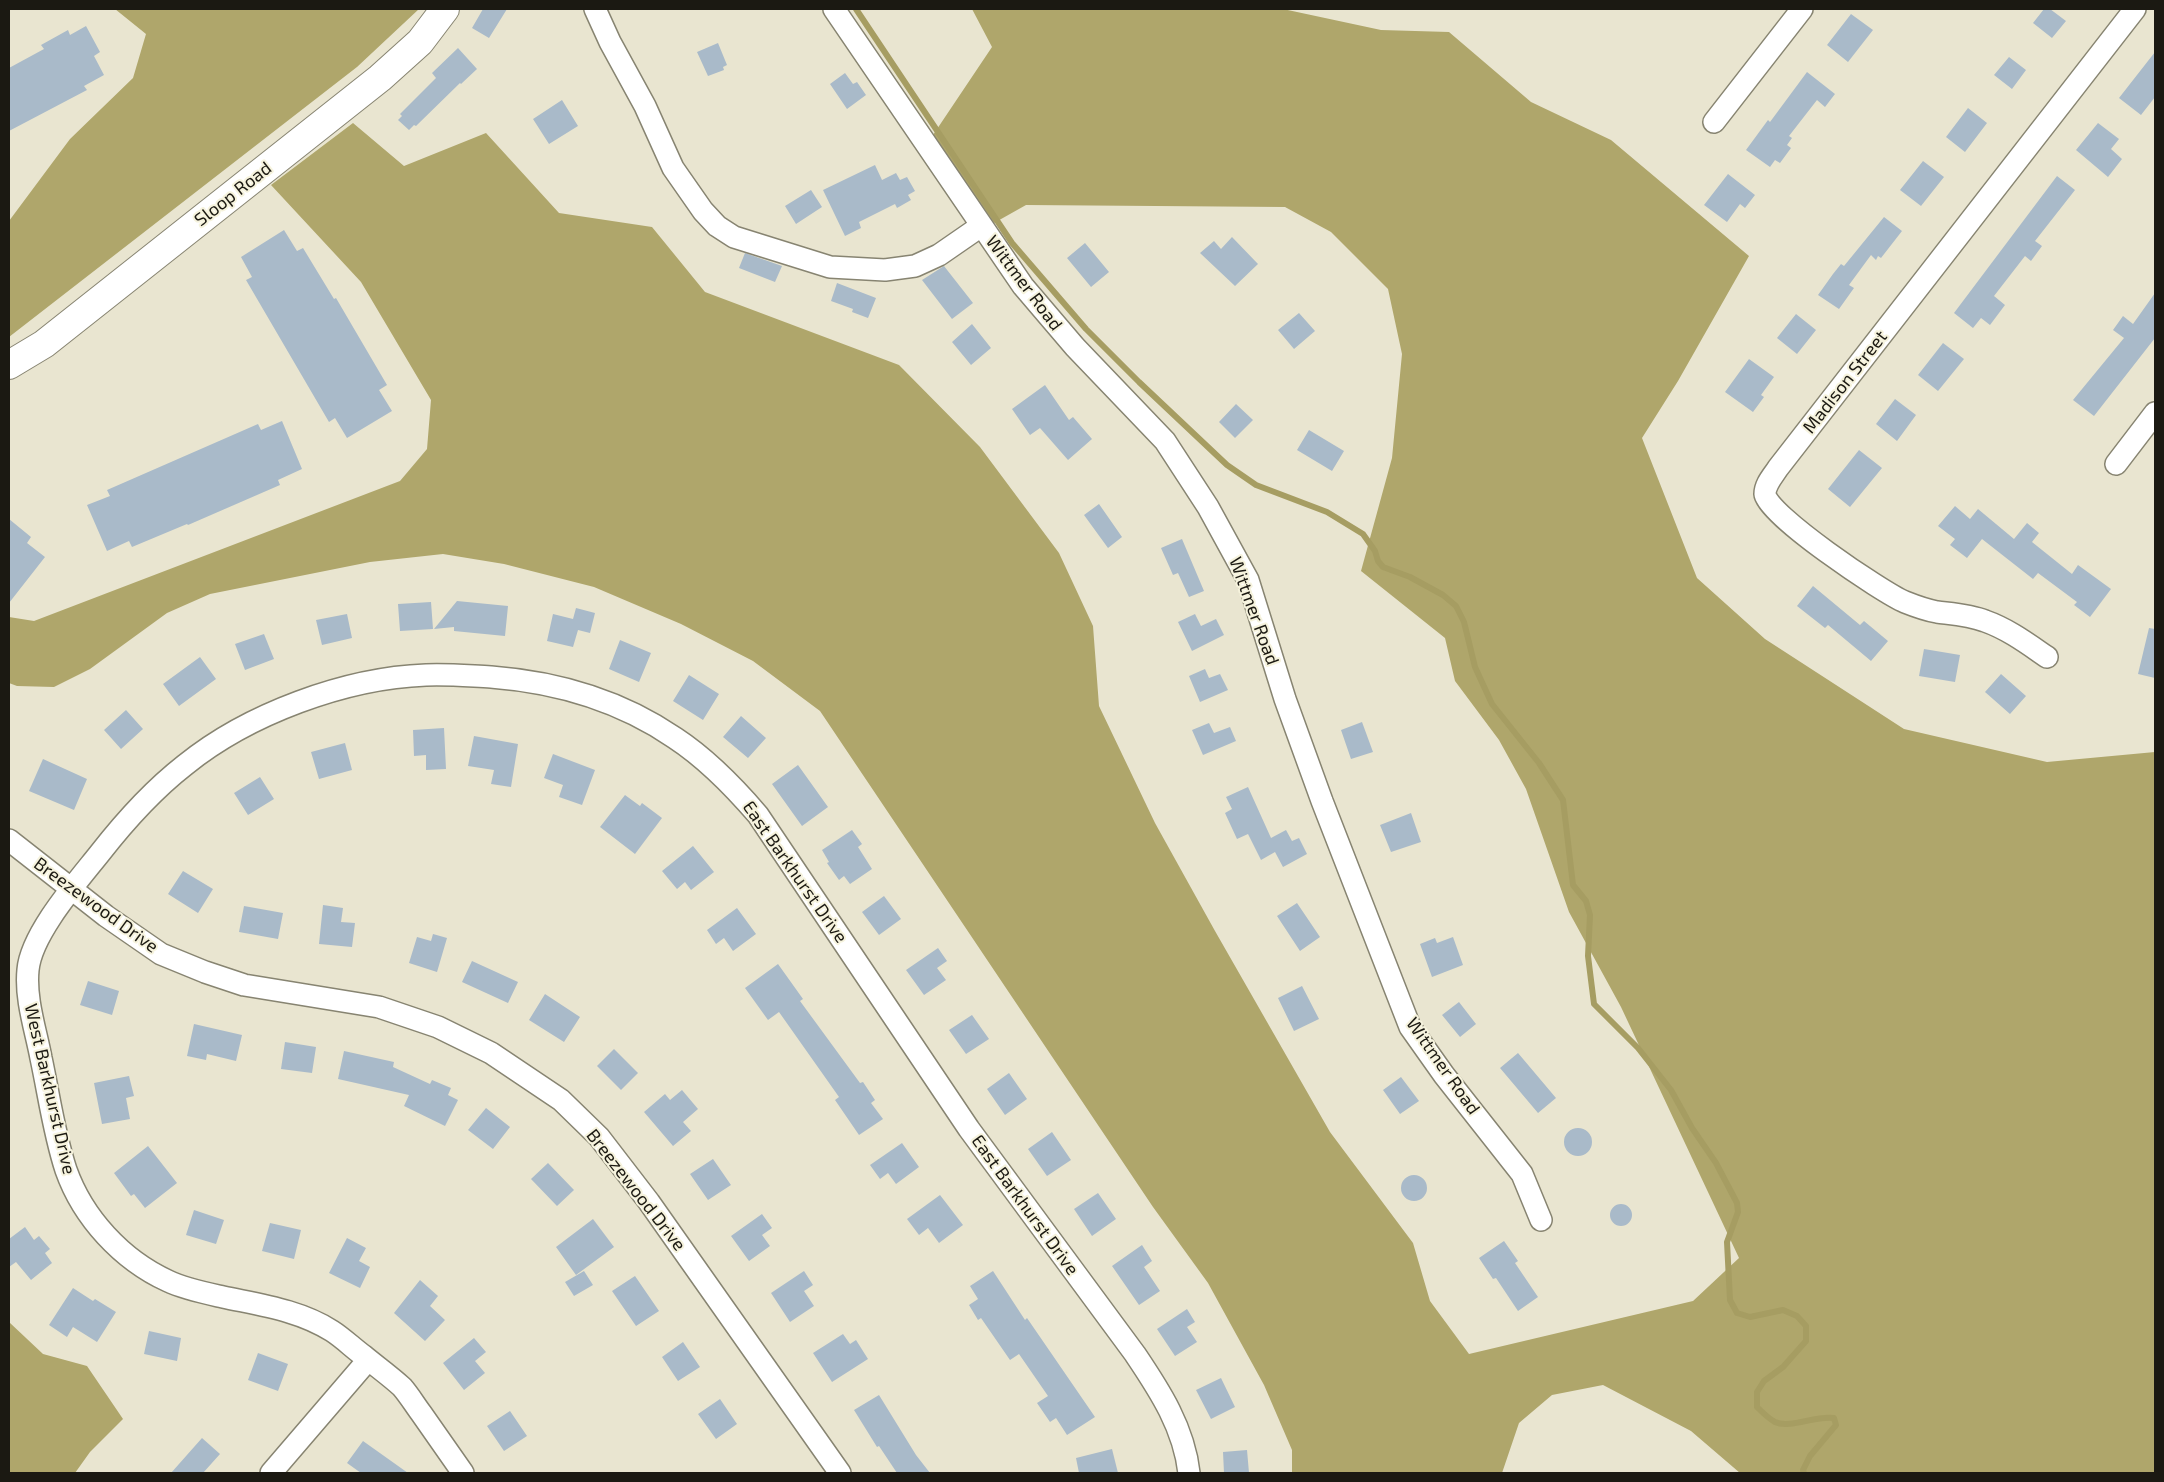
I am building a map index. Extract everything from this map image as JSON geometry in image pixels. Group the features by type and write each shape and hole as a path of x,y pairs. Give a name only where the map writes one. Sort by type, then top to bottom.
{"street":[{"name":"Sloop Road","path":"9,365 44,344 380,78 420,42 445,9"},
{"path":"595,9 610,42 645,106 660,141 687,191 718,226 741,240 830,268 885,270 915,266 939,255 981,226"},
{"name":"Wittmer Road","path":"834,9 1023,286 1050,319 1165,442 1196,486 1220,526 1248,580 1291,718 1410,1027 1444,1075 1522,1174 1541,1220"},
{"path":"1714,122 1802,9"},
{"name":"Madison Street","path":"2047,658 2021,639 1985,621 1918,607 1887,593 1850,569 1783,517 1771,507 1765,495 1767,484 1778,468 2135,9"},
{"path":"2116,464 2155,413"},
{"name":"East Barkhurst Drive","path":"72,889 116,832 188,762 256,721 350,686 387,679 454,674 526,681 579,693 631,712 677,739 703,759 726,779 758,815 969,1129 1153,1381 1181,1434 1189,1473"},
{"name":"Breezewood Drive","path":"9,840 106,916 161,954 244,985 379,1007 438,1027 491,1053 560,1100 598,1137 649,1202 840,1473"},
{"name":"West Barkhurst Drive","path":"72,889 44,929 34,948 28,968 29,995 66,1170 90,1217 107,1237 128,1256 170,1282 282,1309 332,1330 404,1389 463,1473"},
{"path":"271,1473 368,1360"}],"shaded area":[{"path":"115,9 419,9 357,67 9,337 9,221 70,139 133,78 146,34"},
{"path":"972,9 1283,9 1381,30 1449,32 1531,102 1611,140 1749,256 1678,381 1642,438 1697,578 1765,639 1904,729 2047,762 2155,752 2155,1473 1740,1473 1691,1431 1603,1385 1552,1395 1519,1423 1502,1473 1292,1473 1292,1450 1264,1385 1208,1283 1153,1207 820,711 753,661 681,624 594,587 504,564 443,554 370,562 210,594 167,613 90,669 54,687 17,686 9,683 9,617 34,621 400,481 427,449 431,400 361,282 271,185 353,123 404,166 486,133 559,213 652,227 705,292 899,365 980,447 1059,553 1093,626 1099,706 1155,823 1330,1132 1413,1243 1430,1301 1469,1354 1693,1301 1739,1258 1621,1007 1569,912 1526,789 1499,740 1455,681 1445,638 1361,571 1392,458 1402,354 1388,289 1331,232 1285,207 1026,205 994,223 933,135 992,47"},
{"path":"9,1322 43,1354 87,1366 123,1419 90,1452 75,1473 9,1473"}],"building":[{"path":"483,9 507,9 489,38 472,28"},
{"path":"2044,9 2050,9 2066,21 2052,38 2033,23"},
{"path":"1851,14 1873,30 1848,62 1827,45"},
{"path":"86,26 100,52 94,56 104,75 84,86 87,90 9,131 9,68 44,49 41,45 68,30 70,35"},
{"path":"718,43 727,65 723,67 724,70 708,76 697,52"},
{"path":"458,48 477,69 416,126 414,125 409,130 398,120 402,116 400,114 436,78 432,73"},
{"path":"2155,52 2155,97 2141,115 2119,98"},
{"path":"2009,57 2026,70 2012,89 1994,75"},
{"path":"1807,72 1835,94 1825,107 1817,100 1789,136 1792,138 1787,145 1791,148 1780,163 1775,160 1770,167 1746,150 1768,120 1770,122"},
{"path":"845,73 853,84 857,82 866,95 847,109 830,84"},
{"path":"562,100 578,126 549,144 533,119"},
{"path":"1968,108 1987,123 1965,152 1946,137"},
{"path":"2098,123 2119,139 2111,149 2122,159 2108,177 2076,150"},
{"path":"1923,161 1944,177 1921,206 1900,190"},
{"path":"875,165 882,180 896,173 900,180 907,177 915,191 908,195 911,200 897,208 895,204 859,222 861,228 845,236 823,190"},
{"path":"1728,174 1755,195 1745,208 1740,204 1727,222 1704,205"},
{"path":"2057,176 2075,190 2035,241 2042,246 2031,261 2025,256 1994,296 2005,305 1990,325 1981,318 1973,328 1954,313"},
{"path":"811,190 822,207 796,224 785,206"},
{"path":"1884,217 1902,231 1881,258 1878,256 1876,260 1871,255 1849,285 1854,288 1839,309 1818,295 1841,264 1844,266"},
{"path":"284,230 297,251 303,248 334,299 336,298 387,385 379,390 392,411 347,438 335,418 329,422 246,280 252,277 241,257"},
{"path":"1232,237 1258,264 1235,286 1200,253 1214,241 1221,249"},
{"path":"1085,243 1109,272 1091,287 1067,258"},
{"path":"745,253 782,266 775,282 739,268"},
{"path":"944,266 973,303 952,319 922,280"},
{"path":"837,283 876,298 868,318 852,312 853,309 831,301"},
{"path":"2155,293 2155,338 2094,416 2073,400 2124,338 2113,330 2123,316 2133,324"},
{"path":"1299,313 1315,331 1294,349 1278,330"},
{"path":"1796,314 1816,330 1797,354 1777,338"},
{"path":"972,324 991,348 971,365 952,342"},
{"path":"1943,343 1964,359 1938,391 1918,375"},
{"path":"1749,359 1774,377 1761,395 1764,397 1753,412 1725,392"},
{"path":"1045,385 1069,420 1073,417 1092,439 1068,460 1040,428 1030,435 1012,409"},
{"path":"1895,399 1916,415 1897,441 1876,424"},
{"path":"1236,404 1253,420 1235,438 1219,422"},
{"path":"282,421 302,469 278,480 280,485 188,525 132,547 129,541 107,551 87,505 110,496 107,490 258,424 261,430"},
{"path":"1309,430 1344,451 1332,471 1297,450"},
{"path":"1859,450 1882,468 1850,507 1828,489"},
{"path":"1099,504 1122,537 1108,548 1084,515"},
{"path":"1955,506 1970,519 1978,509 2014,539 2027,523 2039,533 2032,542 2072,574 2078,565 2111,589 2090,617 2074,605 2077,602 2038,573 2033,579 1982,539 1967,558 1950,545 1955,539 1938,526"},
{"path":"9,519 31,537 27,543 45,557 9,603"},
{"path":"1182,539 1204,591 1189,597 1178,573 1173,575 1161,548"},
{"path":"1813,586 1860,625 1864,621 1888,641 1871,661 1828,625 1825,628 1797,606"},
{"path":"457,601 508,606 505,636 454,631 454,627 434,629"},
{"path":"431,602 433,629 400,631 398,604"},
{"path":"576,608 595,613 590,633 578,630 573,647 547,641 553,614 573,619"},
{"path":"347,614 352,638 322,645 316,620"},
{"path":"1195,614 1201,626 1216,619 1224,635 1192,651 1178,622"},
{"path":"2149,628 2155,629 2155,678 2138,674"},
{"path":"264,634 274,659 245,670 235,644"},
{"path":"620,640 651,653 639,682 609,669"},
{"path":"1924,649 1960,655 1955,682 1919,676"},
{"path":"200,657 216,679 179,706 163,684"},
{"path":"1205,669 1209,678 1220,674 1228,690 1200,702 1189,676"},
{"path":"2001,674 2026,696 2010,714 1985,692"},
{"path":"689,675 719,694 703,720 673,701"},
{"path":"126,710 143,729 121,749 104,730"},
{"path":"741,716 766,738 748,758 723,737"},
{"path":"1362,722 1373,752 1351,759 1341,730"},
{"path":"1209,723 1214,733 1230,727 1236,741 1203,755 1192,730"},
{"path":"444,728 446,769 426,770 426,755 414,756 413,730"},
{"path":"474,736 518,744 511,787 491,784 494,770 468,766"},
{"path":"345,743 352,770 319,779 311,752"},
{"path":"553,754 595,770 582,805 559,797 563,785 544,778"},
{"path":"43,759 87,779 74,810 29,791"},
{"path":"798,765 828,807 802,826 772,784"},
{"path":"260,777 274,799 248,815 234,793"},
{"path":"1248,787 1271,838 1286,830 1292,841 1299,838 1307,854 1283,867 1275,852 1261,860 1248,834 1237,839 1225,813 1232,809 1226,797"},
{"path":"625,795 640,806 642,803 662,818 635,854 600,827"},
{"path":"1411,813 1421,842 1391,852 1380,825"},
{"path":"852,830 862,844 858,847 872,869 850,884 844,876 839,880 827,863 829,862 822,850"},
{"path":"693,846 714,872 691,890 685,882 677,889 662,871"},
{"path":"183,871 213,889 198,913 168,894"},
{"path":"884,896 901,919 879,935 862,912"},
{"path":"1297,903 1320,937 1300,951 1277,916"},
{"path":"323,905 343,908 341,922 355,923 352,947 319,944"},
{"path":"244,906 283,913 278,939 239,932"},
{"path":"737,908 756,934 733,951 724,938 716,944 707,930"},
{"path":"433,934 447,938 437,972 409,963 417,937 431,941"},
{"path":"1453,937 1463,965 1432,977 1420,944 1435,938 1437,943"},
{"path":"938,948 947,961 937,968 946,980 924,995 906,970"},
{"path":"472,961 518,982 508,1003 462,982"},
{"path":"778,964 803,999 800,1001 860,1083 863,1082 875,1100 871,1103 883,1119 859,1135 835,1100 839,1097 779,1012 768,1020 745,988"},
{"path":"88,981 119,991 112,1015 80,1005"},
{"path":"1302,986 1319,1019 1294,1031 1278,998"},
{"path":"545,994 580,1017 564,1042 529,1020"},
{"path":"1459,1002 1476,1024 1460,1037 1442,1015"},
{"path":"972,1015 989,1039 966,1054 949,1030"},
{"path":"194,1024 242,1035 236,1061 207,1054 206,1060 187,1056"},
{"path":"285,1042 316,1047 312,1073 281,1069"},
{"path":"614,1049 638,1073 621,1090 597,1066"},
{"path":"344,1051 394,1062 393,1067 430,1084 432,1080 451,1088 448,1095 458,1100 445,1126 404,1106 409,1095 338,1079"},
{"path":"1518,1053 1556,1098 1538,1113 1500,1068"},
{"path":"1009,1073 1027,1099 1005,1115 987,1089"},
{"path":"129,1076 134,1096 126,1098 130,1119 102,1124 94,1083"},
{"path":"1401,1077 1419,1101 1400,1114 1383,1090"},
{"path":"682,1090 698,1109 683,1122 691,1131 673,1146 644,1112 665,1094 670,1100"},
{"path":"486,1108 510,1127 493,1149 468,1130"},
{"path":"1578,1128 1588,1132 1592,1142 1588,1152 1578,1156 1568,1152 1564,1142 1568,1132"},
{"path":"1052,1132 1071,1160 1047,1176 1028,1149"},
{"path":"902,1143 919,1167 896,1184 888,1173 880,1179 870,1165"},
{"path":"148,1146 177,1183 145,1208 134,1194 131,1196 114,1173"},
{"path":"713,1159 731,1185 708,1200 690,1174"},
{"path":"548,1163 574,1190 557,1206 531,1179"},
{"path":"1414,1175 1423,1179 1427,1188 1423,1197 1414,1201 1405,1197 1401,1188 1405,1179"},
{"path":"1098,1193 1116,1219 1092,1236 1074,1209"},
{"path":"940,1195 963,1225 939,1243 928,1228 919,1235 907,1219"},
{"path":"1621,1204 1629,1207 1632,1215 1629,1223 1621,1226 1613,1223 1610,1215 1613,1207"},
{"path":"194,1210 224,1220 216,1244 186,1235"},
{"path":"762,1214 772,1228 762,1235 770,1246 749,1261 731,1236"},
{"path":"593,1219 614,1247 576,1275 556,1247"},
{"path":"270,1223 301,1230 294,1259 262,1251"},
{"path":"25,1227 34,1240 39,1236 50,1249 45,1253 52,1263 31,1280 16,1262 9,1267 9,1239"},
{"path":"347,1238 366,1248 359,1261 370,1267 360,1288 329,1273"},
{"path":"1504,1241 1518,1261 1515,1263 1538,1297 1518,1311 1496,1278 1493,1279 1479,1258"},
{"path":"1142,1245 1152,1261 1144,1267 1160,1291 1139,1305 1112,1266"},
{"path":"584,1271 593,1285 574,1296 565,1282"},
{"path":"804,1271 813,1285 804,1291 814,1306 790,1322 771,1293"},
{"path":"993,1271 1025,1320 1027,1318 1095,1417 1067,1435 1056,1418 1050,1422 1037,1403 1048,1396 1019,1354 1010,1360 981,1318 978,1320 969,1305 978,1299 970,1286"},
{"path":"635,1276 659,1311 636,1326 612,1291"},
{"path":"420,1280 438,1296 430,1306 445,1320 425,1341 394,1313"},
{"path":"73,1288 93,1301 95,1299 116,1312 97,1342 73,1327 67,1337 49,1325"},
{"path":"1187,1309 1195,1322 1187,1327 1197,1342 1175,1356 1157,1329"},
{"path":"149,1331 181,1338 177,1361 144,1354"},
{"path":"843,1334 850,1344 856,1340 868,1359 832,1382 813,1353"},
{"path":"474,1338 486,1352 475,1361 485,1373 464,1390 443,1363"},
{"path":"683,1342 700,1367 678,1381 662,1357"},
{"path":"258,1353 288,1364 278,1391 248,1380"},
{"path":"1221,1378 1235,1407 1211,1419 1196,1390"},
{"path":"879,1395 916,1455 930,1473 897,1473 879,1446 877,1447 854,1410"},
{"path":"720,1399 737,1424 716,1439 698,1414"},
{"path":"510,1411 527,1436 504,1451 487,1426"},
{"path":"202,1438 220,1454 203,1473 171,1473"},
{"path":"363,1441 408,1473 361,1473 347,1463"},
{"path":"1112,1449 1118,1473 1079,1473 1076,1458"},
{"path":"1247,1450 1249,1473 1224,1473 1223,1452"}],"waterway":[{"path":"856,9 1012,243 1086,329 1139,382 1227,465 1256,485 1327,512 1363,534 1383,567 1410,577 1443,595 1456,606 1464,622 1475,667 1492,704 1539,763 1563,800 1573,885 1586,901 1590,915 1588,956 1594,1004 1638,1048 1671,1090 1692,1128 1716,1163 1737,1203 1738,1212 1727,1242 1730,1300 1737,1313 1750,1317 1783,1310 1797,1316 1806,1326 1806,1341 1783,1367 1764,1381 1757,1392 1757,1407 1775,1422 1788,1424 1819,1418 1834,1418 1836,1425 1810,1456 1803,1470 1804,1473"}]}
